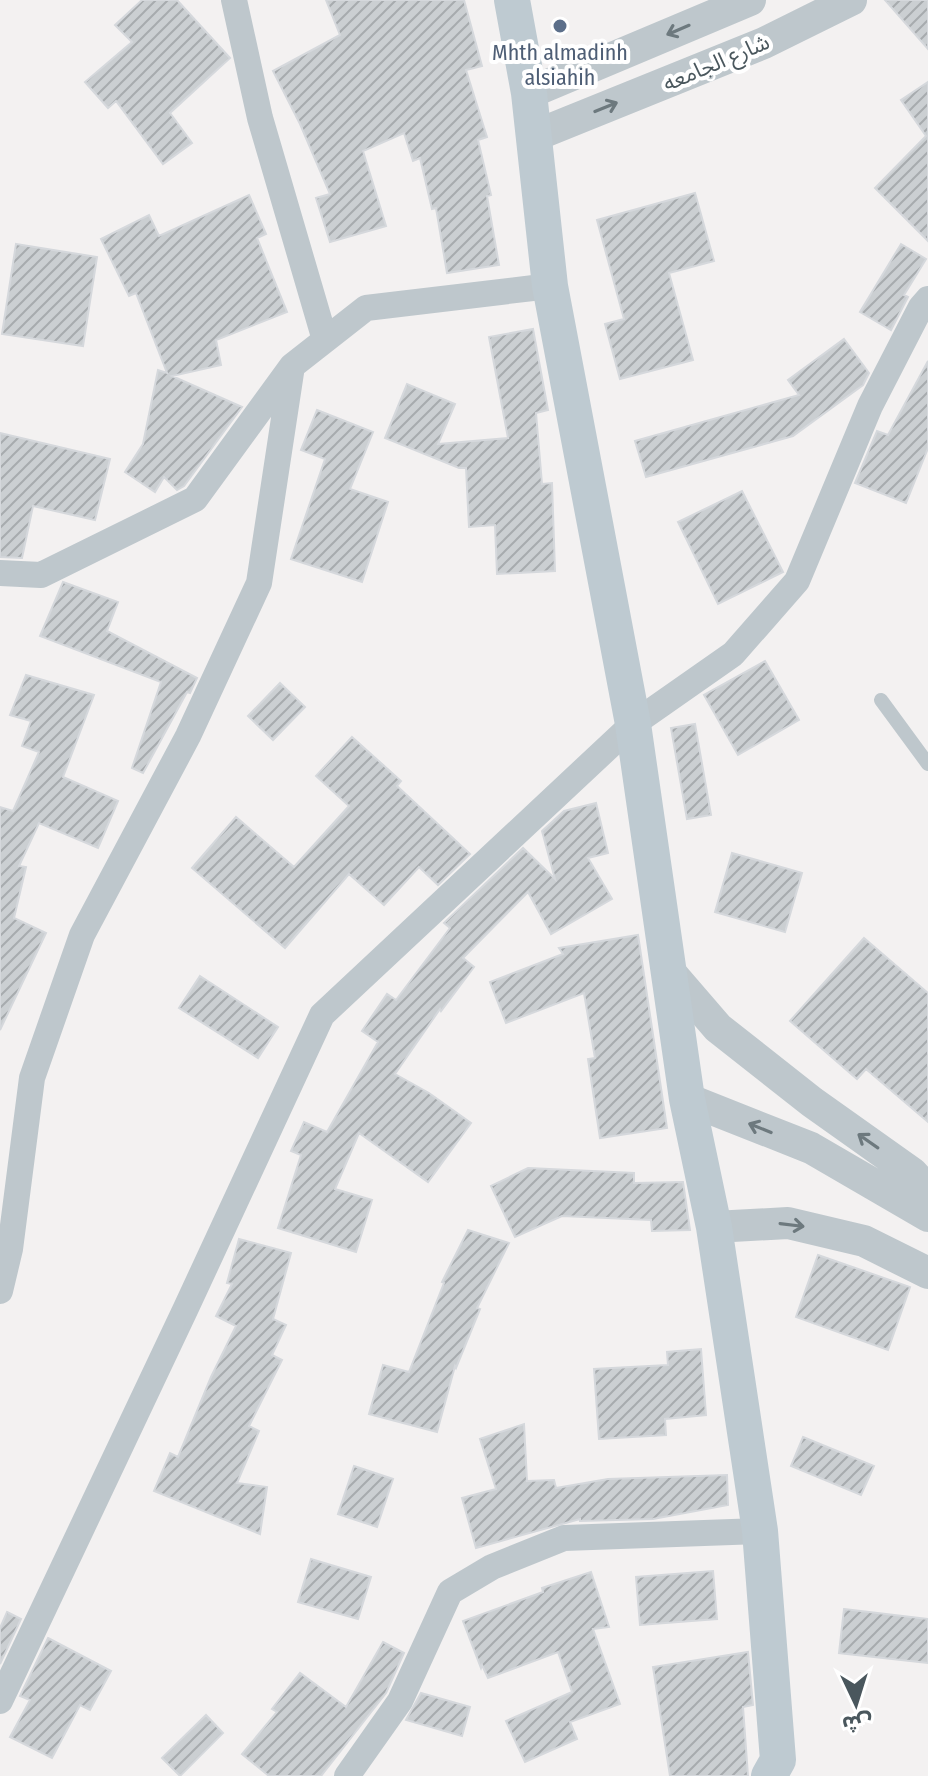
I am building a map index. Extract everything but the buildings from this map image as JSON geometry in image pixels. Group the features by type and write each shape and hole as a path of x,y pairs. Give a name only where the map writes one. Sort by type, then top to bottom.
{"main road":[{"path":"512,0 529,93 550,286 633,724 687,1099 714,1227 760,1531 779,1771"}],"street":[{"path":"234,0 260,118 325,340"},
{"name":"شارع الجامعه","path":"529,93 750,0"},
{"name":"شارع الجامعه","path":"534,136 764,43 851,0"},
{"path":"0,573 41,575 195,499 292,366 366,308 550,286"},
{"path":"0,1701 322,1015 633,724 733,654 797,581 870,406 926,306"},
{"path":"0,1291 10,1249 32,1078 82,935 188,736 259,583 292,366"},
{"path":"668,970 718,1028 812,1102 912,1173 928,1190"},
{"path":"687,1099 811,1148 928,1216"},
{"path":"714,1227 788,1223 864,1241 928,1273"},
{"path":"347,1776 400,1701 450,1592 492,1567 564,1538 760,1531"}],"lane":[{"path":"881,700 928,764"}],"place":[{"name":"Mhth almadinh alsiahih","path":"560,26"}]}
